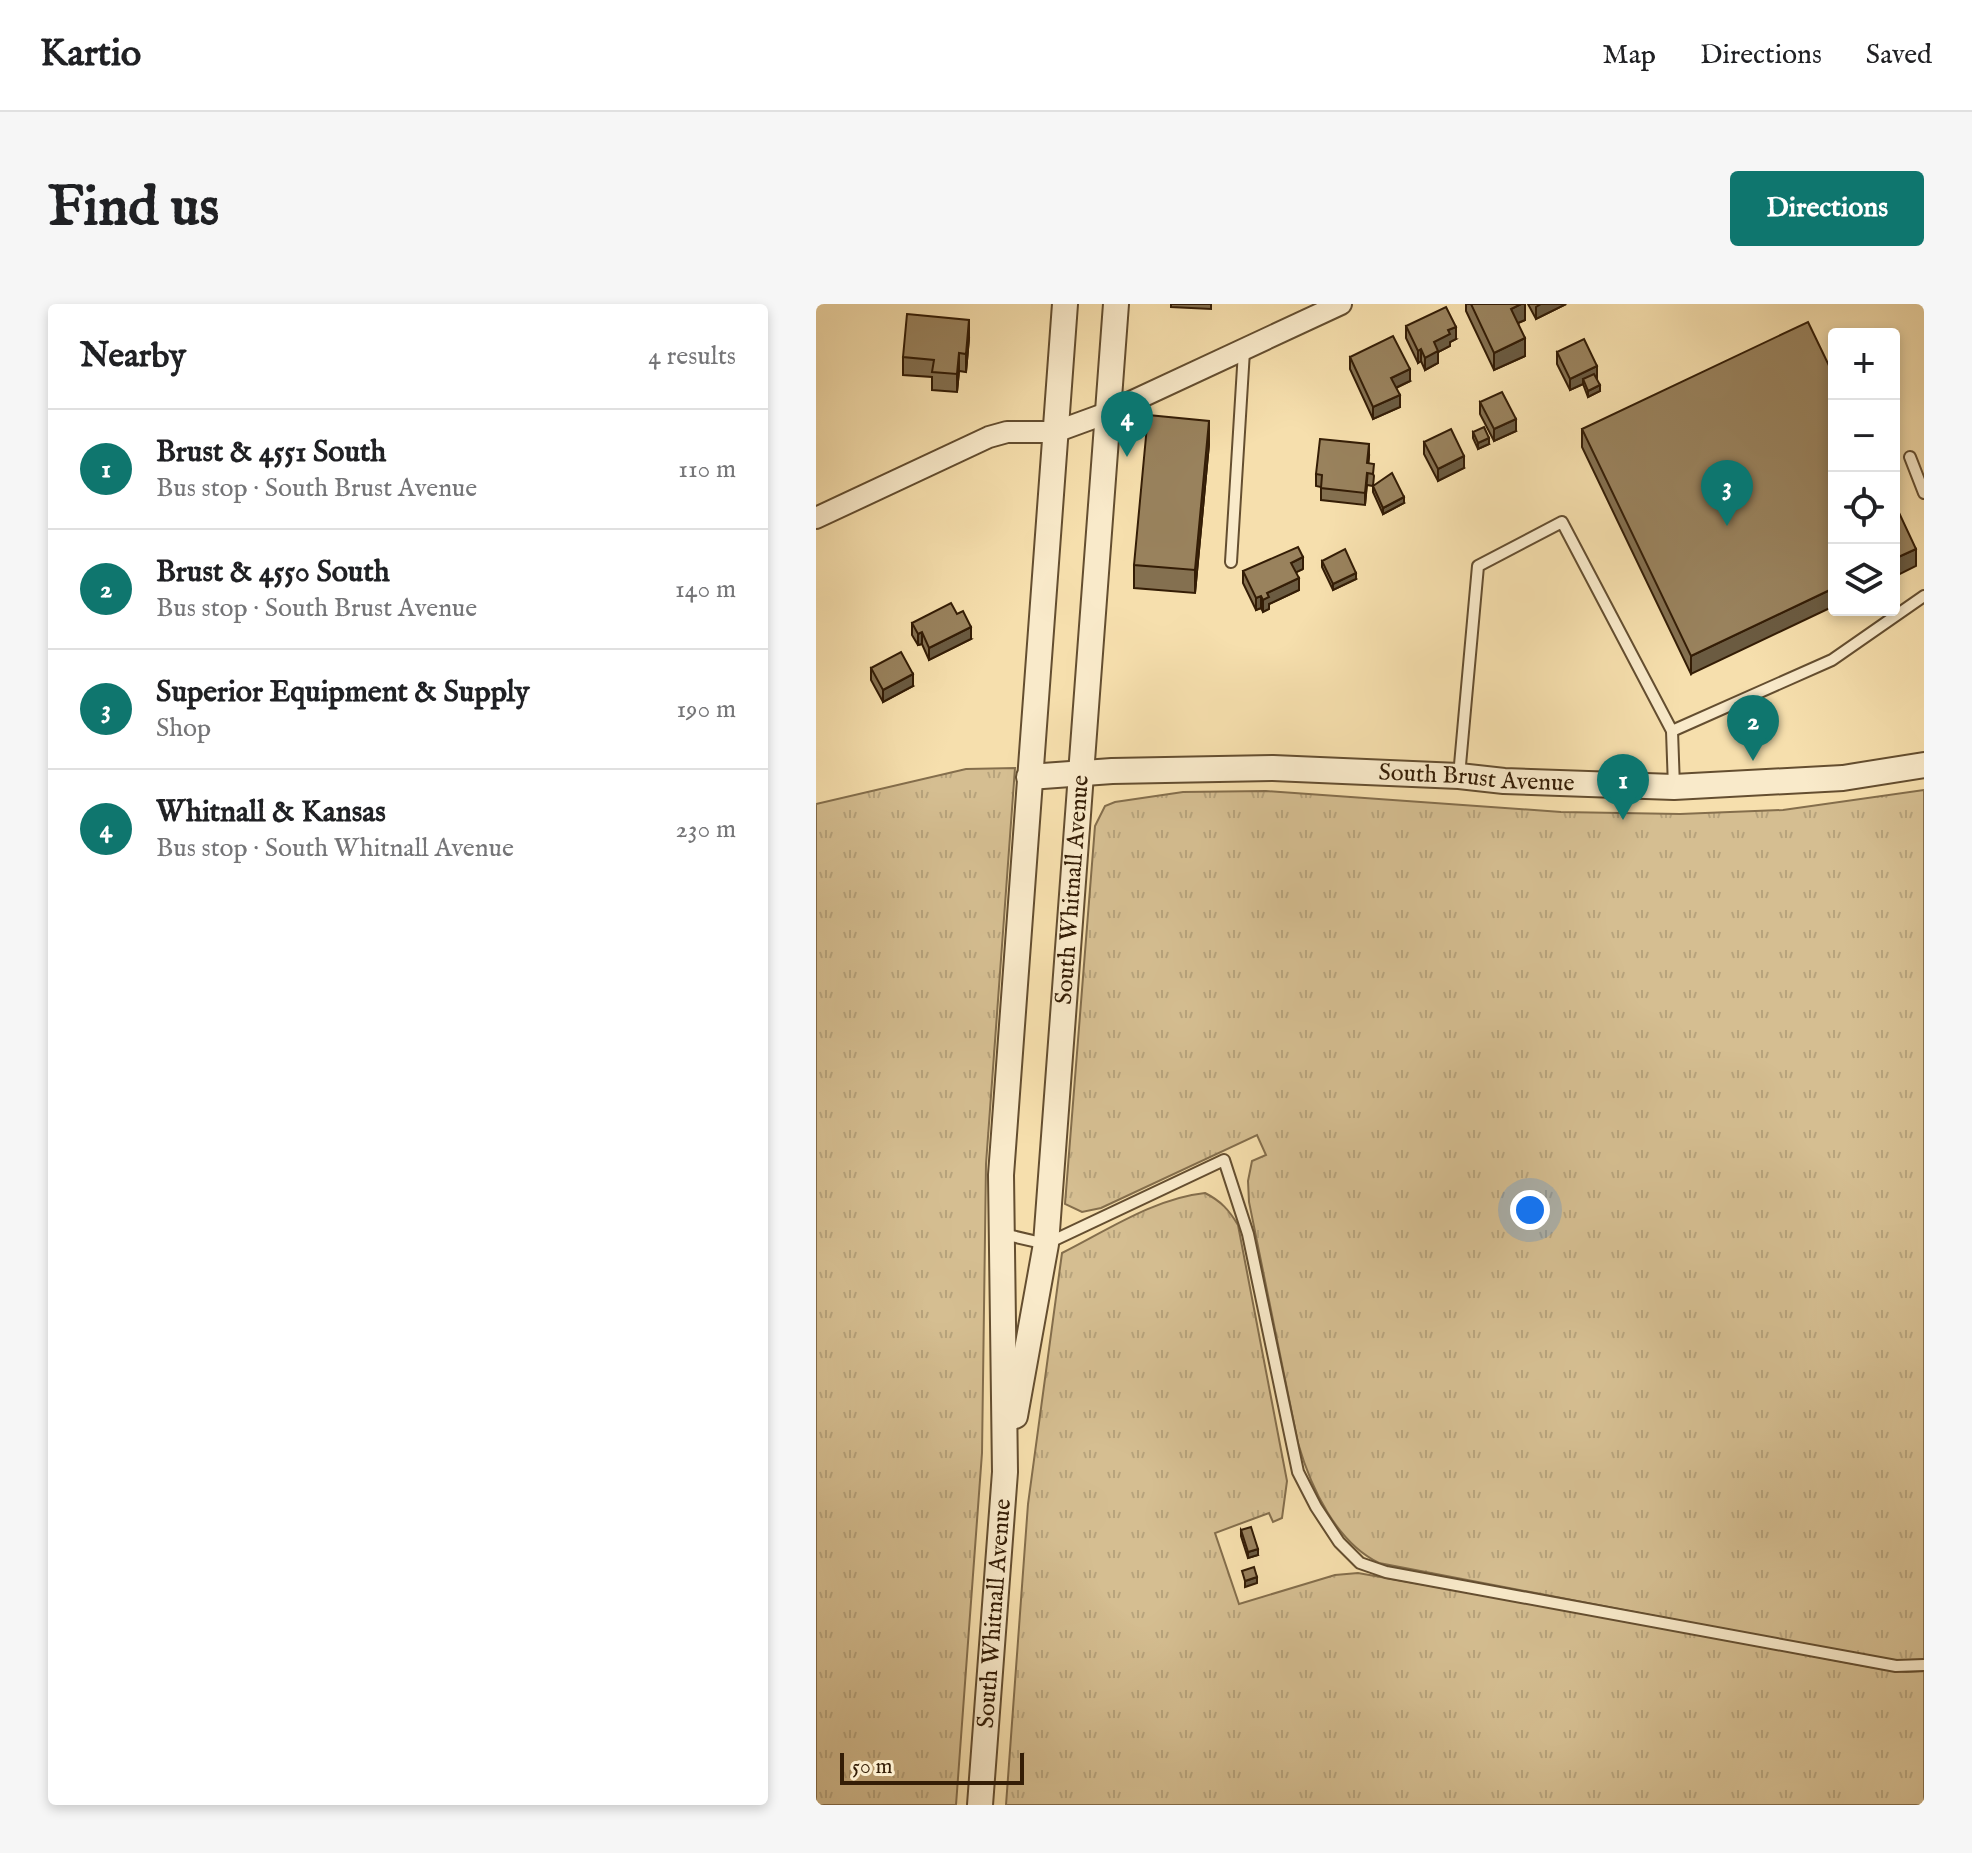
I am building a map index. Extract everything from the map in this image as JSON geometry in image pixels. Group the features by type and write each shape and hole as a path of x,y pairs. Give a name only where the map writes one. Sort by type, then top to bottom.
{"street":[{"name":"South Whitnall Avenue","path":"980,1805 1005,1472 1001,1175 1065,304"},
{"name":"South Whitnall Avenue","path":"1005,1472 1046,1244 1116,304"},
{"path":"816,518 989,437 1016,431 1055,432 1107,413 1341,304"},
{"name":"South Brust Avenue","path":"1029,777 1273,768 1674,787 1843,778 1924,765"}],"lane":[{"path":"1231,562 1244,351"},
{"path":"1910,457 1924,493"},
{"path":"1459,776 1478,566 1562,522 1672,731 1674,787"},
{"path":"1672,731 1832,660 1924,596"},
{"path":"1001,1234 1046,1244 1224,1160 1248,1234 1294,1460 1329,1527 1360,1563 1386,1572 1896,1666 1924,1665"}],"green space":[{"path":"1015,768 986,1164 982,1453 956,1805 816,1805 816,804 966,769"},
{"path":"1924,790 1924,1660 1893,1661 1842,1652 1379,1563 1350,1542 1327,1512 1310,1478 1298,1443 1249,1202 1248,1181 1252,1161 1266,1155 1257,1135 1101,1208 1082,1212 1065,1204 1095,826 1105,806 1183,792 1266,791 1561,812 1680,814 1783,810"},
{"path":"1205,1193 1224,1206 1238,1225 1287,1481 1282,1518 1273,1522 1269,1513 1215,1533 1239,1604 1335,1575 1358,1573 1870,1667 1924,1671 1924,1805 1006,1805 1028,1504 1062,1253 1149,1208"}],"building":[{"path":"1471,304 1521,304 1511,309 1525,338 1494,353"},
{"path":"1446,307 1456,327 1448,330 1450,334 1434,342 1438,351 1425,358 1421,349 1418,351 1406,326"},
{"path":"907,314 969,320 966,354 959,353 957,374 932,372 934,360 903,357"},
{"path":"1808,322 1828,364 1828,591 1691,656 1582,429"},
{"path":"1393,336 1410,369 1391,378 1400,395 1373,407 1350,357"},
{"path":"1584,339 1597,366 1570,379 1557,352"},
{"path":"1594,374 1600,385 1588,391 1583,379"},
{"path":"1502,392 1516,419 1494,429 1480,402"},
{"path":"1148,415 1209,421 1195,570 1134,565"},
{"path":"1484,427 1489,438 1478,443 1473,432"},
{"path":"1451,429 1464,456 1438,469 1424,442"},
{"path":"1320,439 1369,444 1367,463 1374,464 1373,474 1367,473 1365,493 1321,488 1322,475 1316,474"},
{"path":"1392,473 1404,497 1383,508 1373,486"},
{"path":"1900,515 1916,549 1900,556"},
{"path":"1298,547 1303,557 1291,563 1299,578 1267,593 1269,597 1263,600 1261,596 1256,598 1243,571"},
{"path":"1345,549 1356,573 1333,584 1322,561"},
{"path":"951,603 957,614 963,611 971,627 929,648 922,632 918,634 912,623"},
{"path":"901,652 913,674 883,690 871,668"},
{"path":"1251,1527 1258,1549 1248,1552 1241,1530"},
{"path":"1254,1567 1257,1577 1245,1581 1242,1571"}],"place":[{"name":"Whitnall & Kansas","path":"1127,457"},
{"name":"Superior Equipment & Supply","path":"1727,526"},
{"name":"Brust & 4550 South","path":"1753,761"},
{"name":"Brust & 4551 South","path":"1623,820"}]}
